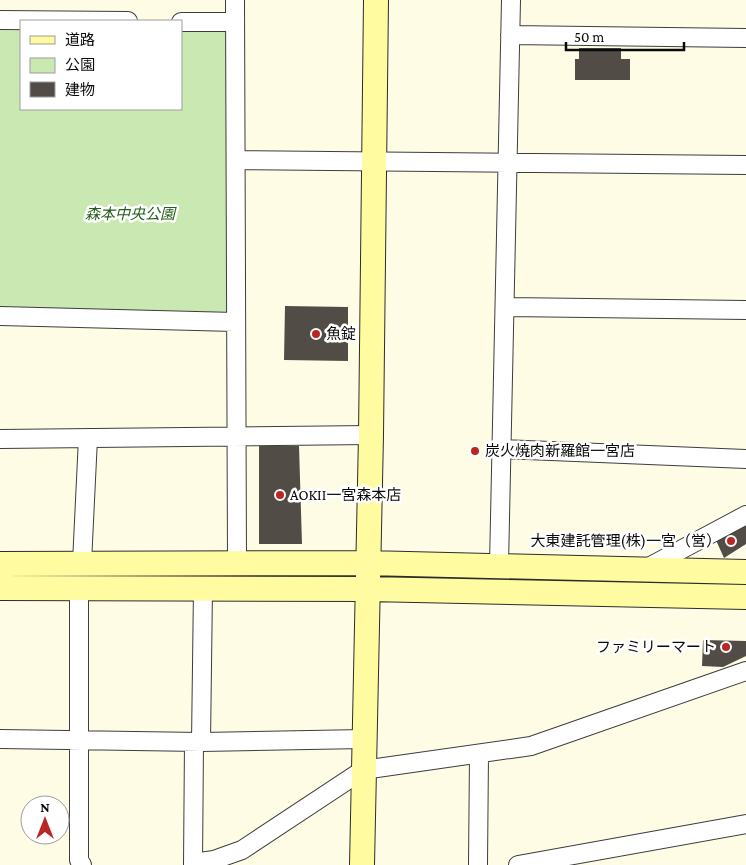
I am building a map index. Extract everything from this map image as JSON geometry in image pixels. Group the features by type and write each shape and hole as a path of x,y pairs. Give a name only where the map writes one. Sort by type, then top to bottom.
{"street":[{"path":"235,0 235,436 237,561"},
{"path":"362,865 371,435 376,0"},
{"path":"499,565 503,449 511,0"},
{"path":"0,20 20,20"},
{"path":"182,22 235,22"},
{"path":"510,35 746,38"},
{"path":"236,160 746,165"},
{"path":"506,307 746,310"},
{"path":"0,316 235,322"},
{"path":"0,439 371,435"},
{"path":"82,563 88,438"},
{"path":"503,449 746,459"},
{"path":"645,569 746,515"},
{"path":"0,564 237,561 367,562 746,572"},
{"path":"77,863 79,587"},
{"path":"0,588 368,589 746,597"},
{"path":"203,588 193,864 215,862 242,850 363,770 530,746 746,671"},
{"path":"0,739 198,742 364,739"},
{"path":"478,754 478,865"},
{"path":"518,865 746,824"}],"green space":[{"name":"森本中央公園","path":"0,20 20,21 20,110 182,110 182,22 235,22 235,322 0,316"}],"building":[{"path":"579,48 621,48 621,59 630,59 630,80 575,80 575,59 579,59"},
{"name":"魚錠","path":"285,306 348,307 348,361 284,360"},
{"name":"AOKII一宮森本店","path":"259,446 299,446 302,544 259,544"},
{"name":"大東建託管理(株)一宮（営）","path":"746,523 746,544 724,558 715,538"},
{"path":"703,640 746,641 746,656 723,667 702,666"}],"place":[{"name":"魚錠","path":"316,334"},
{"name":"炭火焼肉新羅館一宮店","path":"475,451"},
{"name":"AOKII一宮森本店","path":"280,495"},
{"name":"大東建託管理(株)一宮（営）","path":"731,541"},
{"name":"ファミリーマート","path":"726,647"}]}
